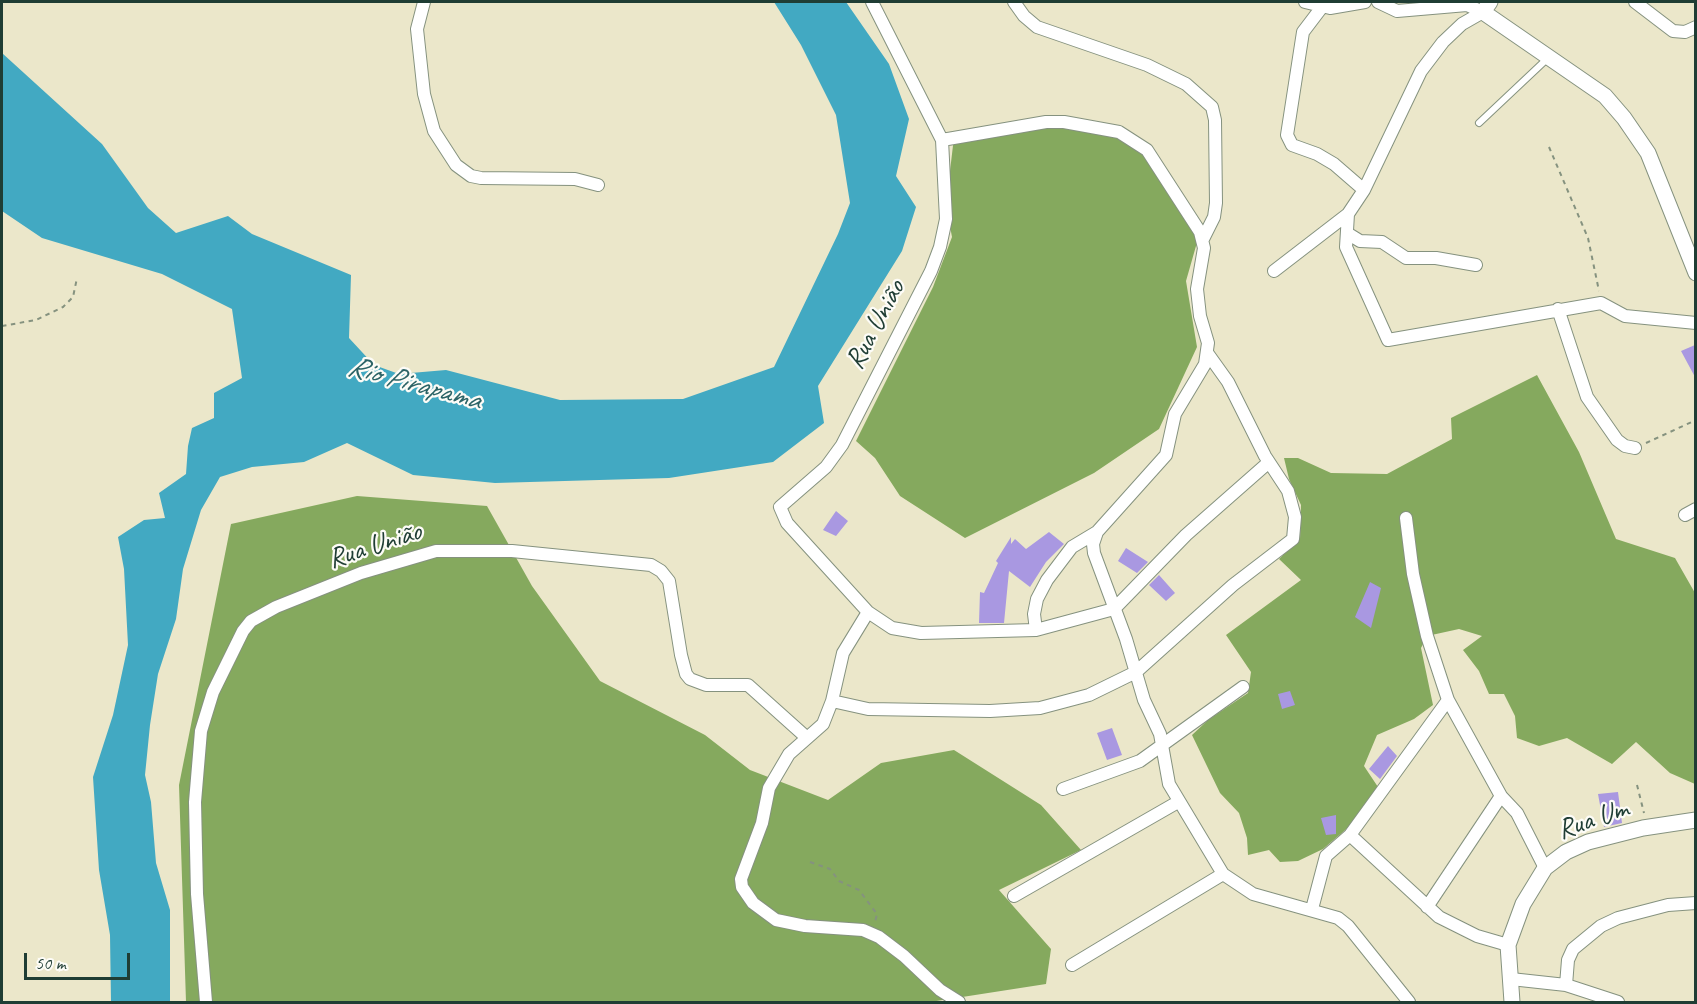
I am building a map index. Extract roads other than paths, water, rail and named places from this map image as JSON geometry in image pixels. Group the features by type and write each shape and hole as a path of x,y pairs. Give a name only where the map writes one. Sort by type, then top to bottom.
{"street":[{"path":"424,2 417,29 424,94 434,131 456,165 471,176 481,178 575,179 598,185"},
{"path":"872,2 942,140 1046,122 1064,122 1119,132 1147,150 1203,239"},
{"path":"1014,2 1037,27 1148,64 1186,84 1212,107 1215,120 1216,203 1214,217 1203,239 1203,258 1197,278 1197,303 1208,343 1208,354 1201,372 1178,408 1170,445 1162,460 1097,532 1072,547 1047,580 1037,599 1034,614 1036,630"},
{"path":"1305,2 1322,7 1340,7 1365,2"},
{"path":"1378,2 1397,11 1467,5 1486,7 1548,57 1605,96 1648,153 1695,273"},
{"path":"1635,2 1673,31 1685,32 1695,27"},
{"path":"1322,7 1303,32 1287,135 1290,143 1334,164 1364,190"},
{"path":"1274,271 1348,214 1364,190 1421,71 1443,42 1462,24 1486,7"},
{"name":"Rua União","path":"868,612 787,523 780,510 782,504 836,455 931,272 940,247 946,219 942,140"},
{"path":"1348,214 1346,247 1388,339 1601,303 1625,316 1695,323"},
{"path":"1347,232 1360,241 1382,242 1406,258 1436,258 1476,265"},
{"path":"1558,309 1587,397 1617,440 1625,446 1635,448"},
{"path":"832,701 868,709 1017,710 1056,705 1089,695 1136,672 1233,585 1295,535 1295,517 1288,491 1269,462 1228,382 1208,354"},
{"path":"959,1002 940,990 904,956 872,934 847,927 805,926 776,920 753,903 742,887 741,879 762,823 769,788 781,765 806,737 823,724 832,701 847,642 868,612 880,621 905,632 1036,630 1114,609 1186,535 1269,462"},
{"path":"1406,518 1413,574 1422,615 1448,700 1501,796 1517,813 1545,868"},
{"path":"1097,532 1093,544 1094,554 1144,700 1163,745 1166,775 1178,802 1223,874 1253,894 1338,918 1348,926 1409,1002"},
{"name":"Rua União","path":"206,1002 196,873 195,802 201,730 213,692 243,631 251,621 276,607 361,573 436,551 512,551 651,565 662,571 669,581 681,655 686,674 690,679 706,685 748,685 806,737"},
{"path":"1063,789 1140,761 1243,687"},
{"path":"1312,909 1322,863 1326,856 1350,835 1448,700"},
{"path":"1427,907 1501,796"},
{"path":"1014,896 1178,802"},
{"name":"Rua Um","path":"1512,1002 1508,945 1522,904 1545,868 1576,847 1647,828 1695,820"},
{"path":"1350,835 1439,917 1478,936 1508,945"},
{"path":"1072,965 1223,874"},
{"path":"1566,985 1568,960 1573,950 1601,926 1618,918 1668,905 1695,903"},
{"path":"1511,979 1566,985 1618,1002"}],"lane":[{"path":"1479,123 1548,57"}],"water":[{"name":"Rio Pirapama","path":"774,2 846,2 889,64 909,119 896,176 916,207 902,251 818,386 824,423 773,462 669,478 495,483 413,475 347,443 304,462 252,467 220,477 201,510 183,569 176,619 158,674 145,775 151,802 156,863 170,910 170,1002 111,1002 110,935 99,870 93,777 113,715 128,645 124,569 118,537 144,520 165,518 159,493 186,474 192,428 214,418 214,393 242,378 232,309 162,274 42,238 2,211 2,53 102,144 148,208 176,233 228,216 252,234 351,275 349,338 374,365 399,374 446,370 560,400 683,399 774,367 838,234 850,203 836,115 801,45"}]}
